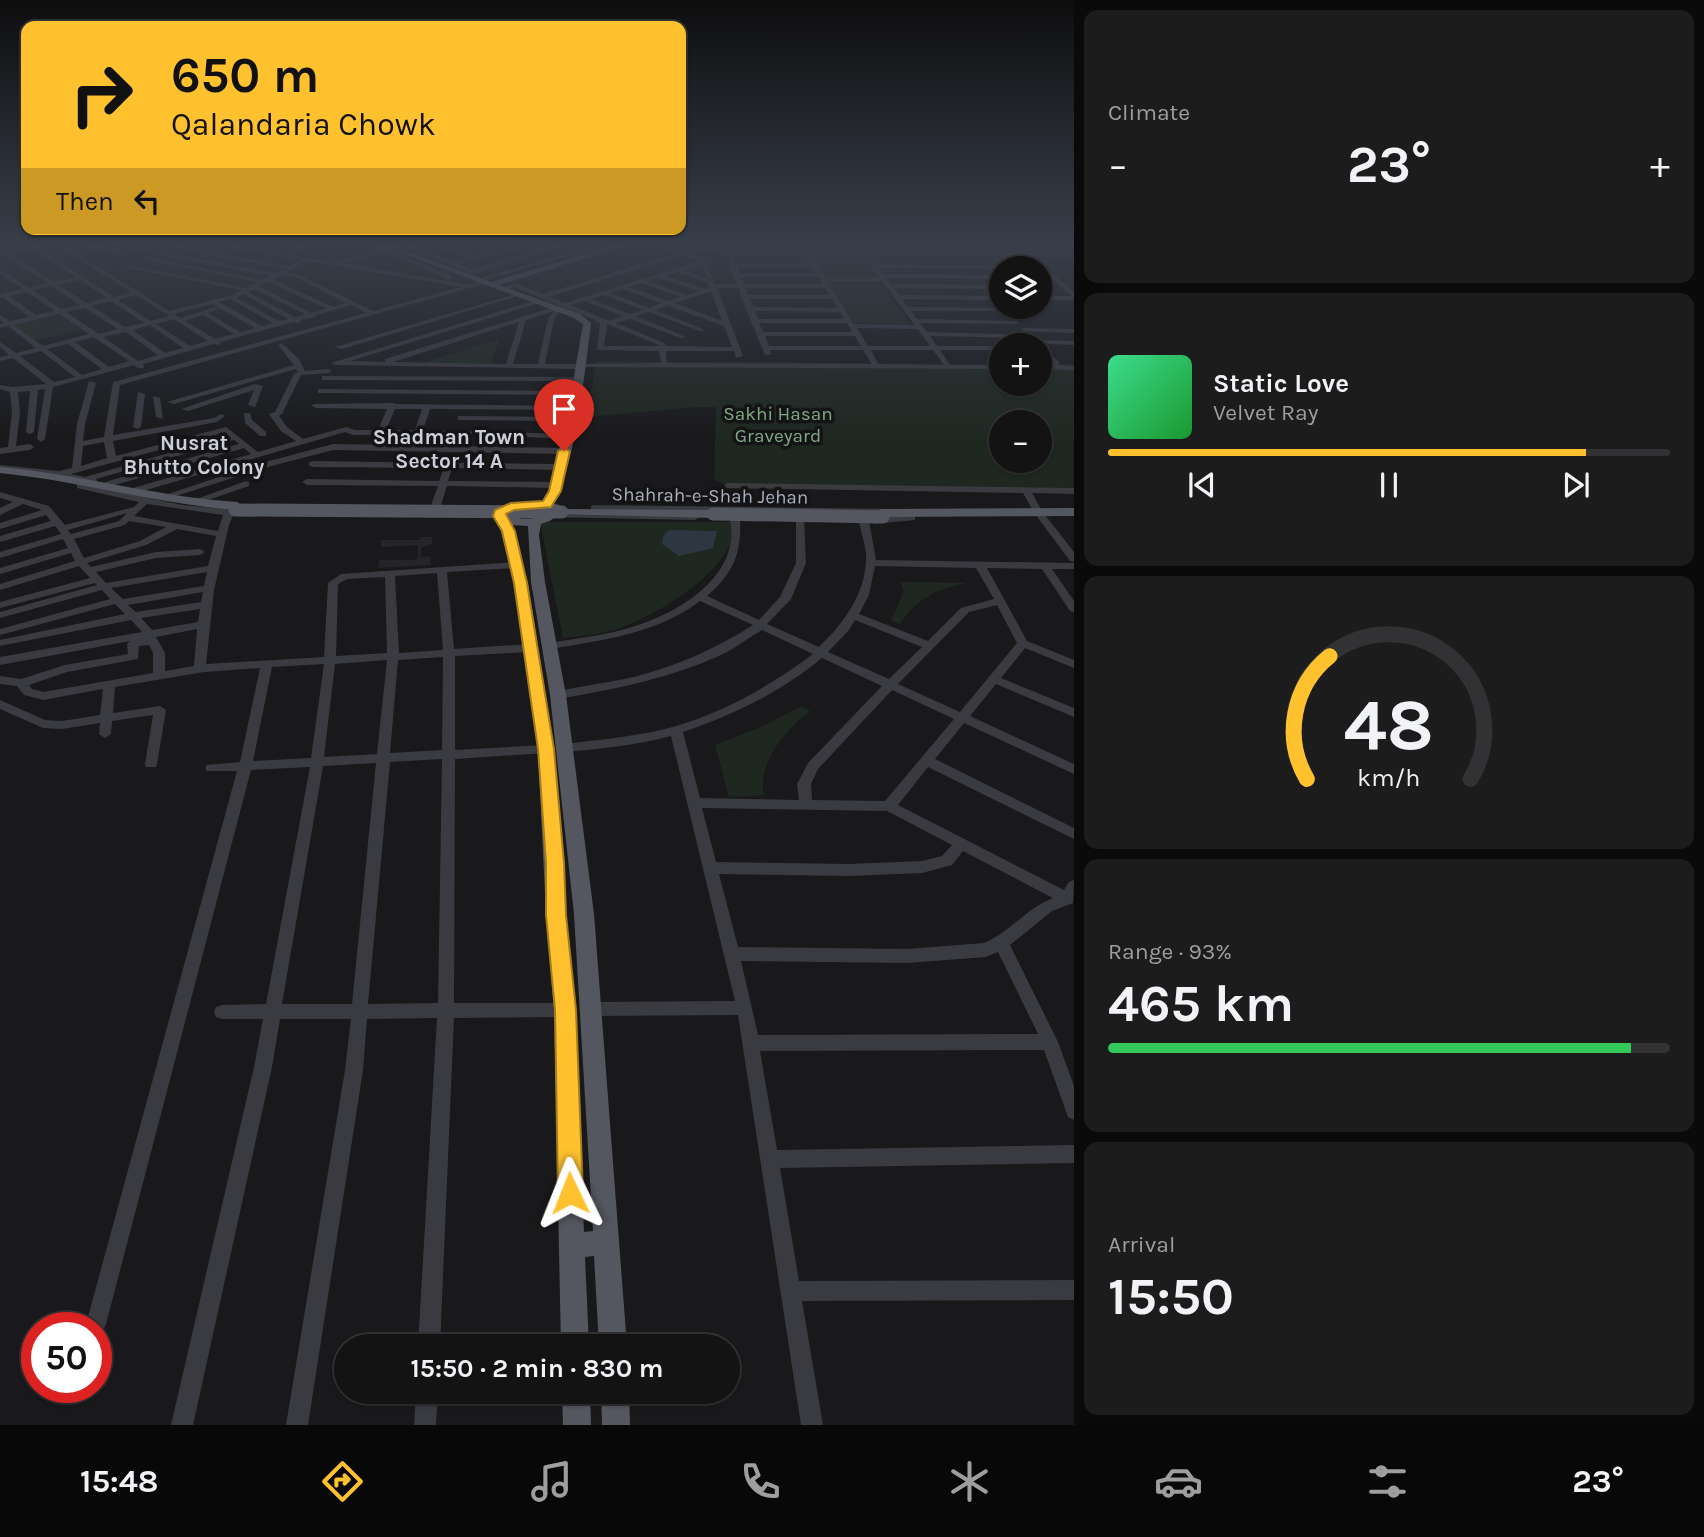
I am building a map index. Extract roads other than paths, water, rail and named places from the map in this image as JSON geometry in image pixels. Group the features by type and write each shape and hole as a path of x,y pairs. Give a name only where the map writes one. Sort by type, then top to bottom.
{"main road":[{"path":"564,310 589,322"},
{"path":"572,310 589,322"},
{"path":"525,577 533,535 548,511 562,496 589,322"},
{"path":"548,511 584,364"},
{"name":"Shahrah-e-Shah Jehan","path":"0,472 73,482 189,505 235,510 882,515 912,519 1041,516"},
{"path":"505,514 548,511"},
{"path":"505,514 548,511"},
{"path":"1041,516 1074,512"},
{"name":"Shahrah-e-Shah Jehan","path":"882,515 898,513 1041,516"},
{"path":"505,514 525,577 541,647 556,749 570,789 584,914 612,1334"},
{"path":"1041,516 1074,520"},
{"path":"541,647 558,695 556,749 550,790 556,915 565,1010 575,1334"},
{"path":"550,790 570,789"},
{"path":"556,915 584,914"},
{"path":"572,1245 606,1243"},
{"path":"576,1404 577,1425"},
{"path":"615,1404 616,1425"}],"street":[{"path":"24,310 35,318"},
{"path":"0,326 67,310"},
{"path":"93,310 164,356"},
{"path":"131,310 189,349"},
{"path":"164,310 233,354"},
{"path":"0,359 125,330 191,310"},
{"path":"205,314 202,313 211,310"},
{"path":"229,310 262,329"},
{"path":"257,310 279,324"},
{"path":"281,310 297,321"},
{"path":"300,310 332,326"},
{"path":"7,389 51,385 297,321 328,310"},
{"path":"367,310 374,314"},
{"path":"137,427 139,390 156,377 385,310"},
{"path":"112,460 108,439 116,384 156,377 282,345 388,310"},
{"path":"339,347 465,310"},
{"path":"335,363 503,310"},
{"path":"378,364 551,310"},
{"path":"541,366 551,319 557,310"},
{"path":"568,310 607,322 662,347"},
{"path":"616,310 683,337"},
{"path":"589,322 607,322 648,310"},
{"path":"651,310 702,330"},
{"path":"687,310 725,324"},
{"path":"721,310 742,362"},
{"path":"750,310 773,363"},
{"path":"842,310 875,363"},
{"path":"907,310 947,364"},
{"path":"61,312 156,377"},
{"path":"174,317 205,314 240,335"},
{"path":"0,317 80,377"},
{"path":"509,366 523,319"},
{"path":"1013,319 1026,333"},
{"path":"754,321 917,324 1016,322"},
{"path":"607,322 600,348 737,349"},
{"path":"662,347 702,330 725,324"},
{"path":"1052,337 1074,331"},
{"path":"632,332 633,349"},
{"path":"760,334 857,334"},
{"path":"925,334 989,339"},
{"path":"341,337 335,363 326,375 315,410 358,405 573,408"},
{"path":"69,341 108,370"},
{"path":"1052,342 1074,343"},
{"path":"0,344 51,385"},
{"path":"282,345 300,371"},
{"path":"662,347 664,362"},
{"path":"766,348 989,348"},
{"path":"1052,360 1056,364"},
{"path":"335,363 541,366 742,362 989,366"},
{"path":"584,364 989,366"},
{"path":"1052,364 1074,366"},
{"path":"381,433 399,365"},
{"path":"474,407 484,366"},
{"path":"1052,366 1074,366"},
{"path":"185,409 300,371"},
{"path":"300,371 276,414 284,429 301,441"},
{"path":"171,402 300,371 394,378 578,380"},
{"path":"0,381 17,402 12,449"},
{"path":"76,469 80,424 92,383"},
{"path":"41,439 51,385"},
{"path":"252,405 259,386"},
{"path":"30,432 34,388"},
{"path":"321,391 576,393"},
{"path":"78,444 217,420 223,397"},
{"path":"156,398 161,429"},
{"path":"346,429 358,405"},
{"path":"418,433 427,406"},
{"path":"436,505 460,432 464,407"},
{"path":"247,415 248,421 263,434"},
{"path":"461,418 571,419"},
{"path":"59,474 226,429 255,453"},
{"path":"136,489 346,429 353,433 460,432 567,437"},
{"path":"86,480 235,437"},
{"path":"108,484 245,445"},
{"path":"0,451 30,447"},
{"path":"167,496 261,466 333,447 564,451"},
{"path":"312,464 560,467"},
{"path":"0,472 59,474 167,496 237,505 436,505 505,514"},
{"path":"0,472 65,483 144,502 229,513 505,514"},
{"path":"307,482 556,485"},
{"path":"196,500 246,484"},
{"path":"728,486 1074,491"},
{"path":"847,488 858,509"},
{"path":"1026,490 1041,516 1074,559"},
{"path":"1,496 48,511 100,583 150,637 159,653 159,677"},
{"path":"0,512 22,501"},
{"path":"0,539 122,523 144,502"},
{"path":"548,511 722,513 858,509 898,513"},
{"path":"0,526 48,511"},
{"path":"200,668 202,625 208,588 221,529 229,513"},
{"path":"722,513 735,519 912,519"},
{"path":"129,514 222,534"},
{"path":"21,682 28,692 43,696 200,668 541,647 633,631 666,617 700,597 731,562 739,534 735,519"},
{"path":"558,695 614,687 668,672 706,657 761,625 782,604 794,586 804,553 801,520"},
{"path":"212,768 556,749 642,739 676,730 747,703 801,670 821,653 855,616 868,585 872,563 870,538 864,521"},
{"path":"0,623 67,608 100,583 143,543 176,526"},
{"path":"0,555 64,531"},
{"path":"0,571 74,549"},
{"path":"0,632 156,555 200,551"},
{"path":"872,563 1074,566"},
{"path":"980,565 1023,643 1074,664"},
{"path":"1045,566 1074,609"},
{"path":"0,593 212,568"},
{"path":"430,1334 446,1010 449,654 442,571"},
{"path":"183,1425 263,1067 317,763 330,660 333,583 345,576 442,571 525,577"},
{"path":"297,1425 355,1070 393,657 390,575"},
{"path":"0,605 100,583"},
{"path":"0,615 100,583"},
{"path":"0,587 100,583 208,588"},
{"path":"700,597 1074,769"},
{"path":"806,805 804,784 813,766 890,684 965,610 1000,601"},
{"path":"0,643 133,616 205,605"},
{"path":"855,616 928,645"},
{"path":"0,661 150,637 202,625"},
{"path":"0,680 21,682 65,669 134,656 134,644 150,637"},
{"path":"889,806 1023,643"},
{"path":"99,1312 245,767 267,664"},
{"path":"994,679 1074,713"},
{"path":"105,734 109,685"},
{"path":"0,704 43,724 62,725 160,710 151,764"},
{"path":"676,730 745,1008 812,1425"},
{"path":"927,761 1074,834"},
{"path":"693,803 889,806 960,845 1072,896"},
{"path":"710,868 849,870 922,867 947,861 960,845"},
{"path":"733,954 907,956 986,950 1001,943 1047,907 1072,896"},
{"path":"1001,943 1049,1042 1074,1111"},
{"path":"591,1009 745,1008"},
{"path":"222,1012 565,1010"},
{"path":"751,1044 1049,1042"},
{"path":"769,1159 1074,1154"},
{"path":"791,1291 1074,1290"},
{"path":"425,1425 426,1404"}],"district":[{"name":"Shadman Town Sector 14 A","path":"449,449"},
{"name":"Nusrat Bhutto Colony","path":"194,455"}],"park label":[{"name":"Sakhi Hasan Graveyard","path":"778,424"}]}
